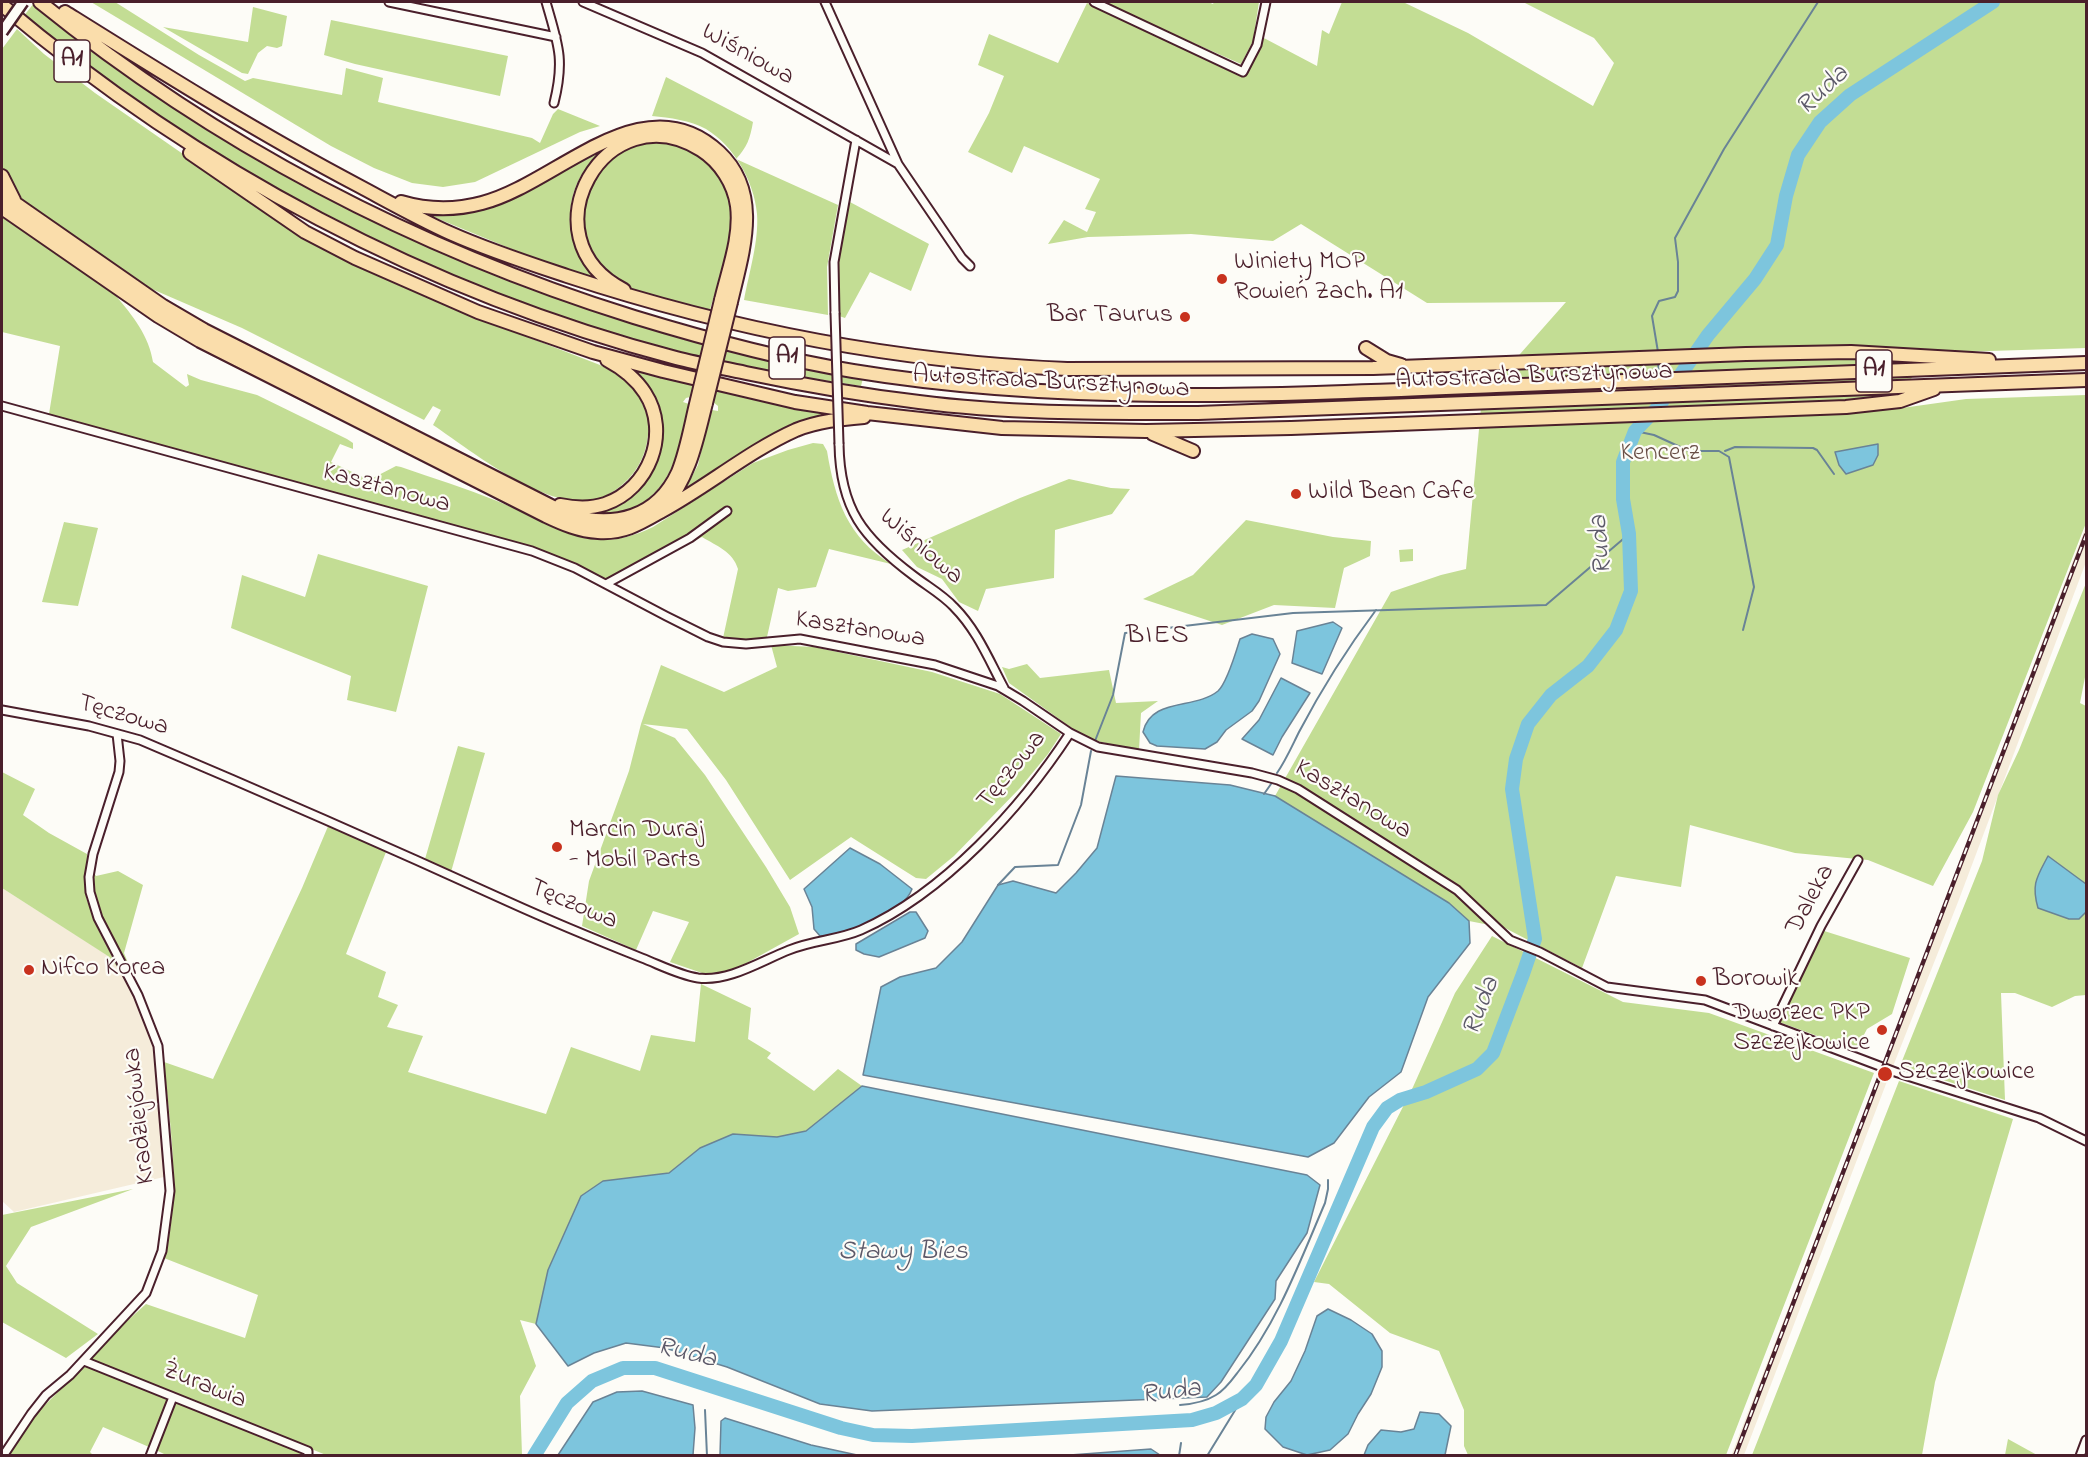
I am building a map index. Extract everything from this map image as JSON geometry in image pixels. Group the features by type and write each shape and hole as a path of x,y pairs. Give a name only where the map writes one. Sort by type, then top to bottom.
{"highway":[{"name":"Autostrada Bursztynowa","path":"40,2 146,82 262,156 357,207 452,252 587,302 675,330 798,361 856,372 952,384 1017,389 1125,394 1288,393 2086,363"},
{"path":"47,2 272,139 450,233 527,262 644,300 785,334 884,351 1019,367 1166,369 1408,367 1851,352 1992,361 2020,366"},
{"name":"Autostrada Bursztynowa","path":"2,5 144,114 226,167 350,235 448,280 527,311 631,346 679,359 800,384 919,402 1068,412 1198,413 2086,380"},
{"path":"144,114 182,147 305,232 355,258 448,299 593,352 721,386 795,402 885,416 1002,428 1146,431 1291,428 1887,403 1900,401 1946,385"},
{"path":"376,195 411,205 434,208 452,209 483,203 520,187 625,132 648,127 681,130 698,136 726,158 739,178 744,193 747,226 701,402 691,461 673,498 661,512"},
{"path":"644,300 617,286 595,268 581,242 577,208 580,193 597,164 622,144 649,136 680,140 694,146 712,158 726,176 734,192 738,221 726,301"},
{"path":"2,176 7,209 163,306 204,330 569,515 597,521 621,520 646,509 664,493 678,472 701,402"},
{"path":"2,194 7,209 158,316 200,341 555,520 582,530 611,532 635,527 678,504 774,441 798,429 834,420 885,416"},
{"path":"1366,348 1387,361 1408,367"},
{"path":"547,502 580,508 593,507 615,500 635,485 648,466 653,453 656,427 646,395 636,381 625,372 593,352"},
{"path":"1146,431 1193,451"}],"street":[{"path":"2,32 23,2"},
{"path":"389,2 556,37"},
{"path":"546,2 561,57 561,77 554,103"},
{"name":"Wiśniowa","path":"583,2 702,54 898,164"},
{"path":"825,2 898,164 962,258 970,266"},
{"path":"1094,2 1243,72 1257,45 1266,2"},
{"name":"Wiśniowa","path":"856,140 834,262 842,484 851,511 874,541 900,565 953,606 974,630 1006,690"},
{"name":"Kasztanowa","path":"2,406 532,551 573,567 674,620 723,642 737,644 787,639 813,640 935,665 1006,690 1070,734 1098,747 1252,772 1278,780 1298,789 1457,890 1470,900 1501,934 1514,943 1540,952 1607,987 1705,1000 1898,1073 2039,1118 2086,1141"},
{"path":"606,584 690,538 727,511"},
{"name":"Tęczowa","path":"2,710 89,726 140,740 563,926 698,978 720,978 801,945 850,934 872,925 905,905 984,840 1039,778 1070,734"},
{"name":"Kradziejówka","path":"3,1455 46,1395 70,1375 146,1293 162,1251 170,1191 158,1046 138,995 98,918 90,892 89,877 93,854 119,772 117,734"},
{"name":"Daleka","path":"1773,1026 1821,926 1858,860"},
{"name":"Żurawia","path":"84,1360 308,1453"},
{"path":"150,1455 173,1397"},
{"path":"2080,1455 2086,1440"}],"shaded area":[{"path":"2086,526 2086,562 1958,902 1744,1455 1731,1456 1885,1059"},
{"path":"2,888 109,956 136,999 152,1041 157,1071 164,1177 14,1212 2,1201"}],"green space":[{"path":"91,2 115,2 245,81 253,78 342,95 346,68 383,78 378,102 532,138 540,143 553,114 558,109 600,126 580,132 475,182 443,187 412,183 374,168 331,146"},
{"path":"1101,2 1208,2 1213,4 1214,2 1259,2 1253,41 1241,64"},
{"name":"Kencerz","path":"1342,2 1403,2 1468,33 1593,106 1614,63 1594,38 1523,2 2086,2 2086,348 1925,353 1895,409 1966,399 2086,395 2086,523 1973,812 1933,886 1868,860 1795,853 1690,825 1681,887 1616,876 1582,968 1505,928 1469,921 1449,903 1275,796 1391,592 1466,569 1482,397 1566,302 1427,303 1301,224 1273,241 1191,234 1088,237 1048,244 1064,220 1087,232 1096,212 1085,209 1100,179 1024,146 1012,173 968,152 989,113 1004,76 978,65 989,34 1058,63 1087,3 1240,73 1256,52 1262,37 1317,66 1322,30 1329,34"},
{"path":"34,3 185,113 292,178 346,208 403,235 460,260 597,310 738,353 863,378 861,386 740,365 620,337 492,292 381,244 274,189 182,132 90,68 23,17"},
{"path":"253,7 287,16 282,46 277,48 267,46 258,53 248,74 242,73 163,27 248,42"},
{"path":"331,20 508,56 500,96 324,55"},
{"path":"17,29 44,54 95,93 307,240 440,303 600,365 620,377 636,392 649,422 650,434 642,458 634,472 617,489 593,500 574,501 531,488 488,463 433,425 441,410 433,406 424,420 242,328 138,283 19,200 10,187 2,168 2,49"},
{"path":"666,77 753,122 748,142 736,159 716,136 706,129 687,121 652,116"},
{"path":"657,142 674,145 697,156 716,173 725,189 730,206 729,241 726,259 710,310 658,298 633,289 611,275 602,266 589,245 585,233 583,208 593,180 611,159 624,150"},
{"path":"600,152 586,167 577,184 570,213 570,224 572,224 578,246 597,280 531,257 424,213 454,214 490,207"},
{"path":"737,159 838,205 827,267 828,315 744,300 755,246 757,214 752,189"},
{"path":"848,201 929,244 911,291 870,272 845,318 839,316 838,254"},
{"path":"2,215 116,296 144,335 153,362 186,387 189,385 187,374 257,395 347,439 353,443 353,449 340,444 331,462 369,480 396,466 401,467 485,496 572,535 609,540 630,536 653,527 753,463 813,443 823,444 827,451 839,501 846,515 864,542 891,564 829,549 816,587 788,591 778,588 767,637 742,641 723,638 738,569 728,554 702,537 620,578 618,583 546,552 251,473 49,414 60,346 2,332"},
{"path":"631,368 694,385 690,397 683,402 689,404 678,451 665,479 645,501 630,510 619,513 601,515 584,512 623,501 635,495 647,481 660,452 663,435 661,435 652,398 645,384"},
{"path":"716,390 829,414 788,427 770,436 683,493 698,465 710,414 712,410 718,411 718,406 713,402"},
{"path":"1069,479 1111,488 1130,489 1112,514 1055,530 1054,578 986,589 978,611 959,602 942,579 917,567 902,550 1020,498"},
{"path":"1246,520 1333,537 1371,541 1370,556 1344,568 1335,608 1274,605 1222,625 1143,599 1193,575"},
{"path":"64,522 98,528 78,606 42,602"},
{"path":"1413,549 1413,561 1400,562 1399,550"},
{"path":"318,554 428,586 396,712 347,700 351,676 231,628 242,575 305,597"},
{"path":"2086,583 2086,672 2080,703 2086,706 2086,884 2048,856 2038,908 2069,919 2079,919 2086,912 2086,995 2075,996 2052,1007 2015,993 2001,993 2005,1100 1900,1066 1982,861 1998,795 2019,750"},
{"path":"771,645 814,647 932,672 1000,694 1061,734 1020,788 954,856 926,879 916,878 851,837 790,880 726,780 687,729 643,724 675,738 705,775 790,907 799,934 734,970 705,974 670,962 689,922 653,911 636,950 582,926 589,881 629,771 641,724 661,665 724,692 777,667"},
{"path":"1027,664 1040,678 1109,670 1116,703 1158,701 1141,713 1139,750 1087,739 1009,683 1002,667 1009,669"},
{"path":"458,746 485,753 451,872 425,859"},
{"path":"2,772 35,789 23,815 49,833 87,854 86,898 98,929 118,968 108,956 2,888"},
{"path":"329,824 386,852 346,954 386,972 378,997 398,1005 387,1027 423,1036 408,1072 546,1114 571,1047 640,1071 651,1035 695,1042 701,984 751,1008 748,1039 771,1053 767,1058 814,1091 838,1069 862,1086 806,1131 777,1137 733,1134 700,1148 669,1173 603,1181 548,1270 536,1324 520,1320 536,1366 520,1396 522,1455 326,1455 87,1357 146,1304 245,1338 258,1295 164,1258 172,1210 173,1161 164,1062 213,1079 302,888"},
{"path":"93,871 96,876 118,871 143,885 124,953 131,970 105,926 94,897"},
{"path":"1821,930 1910,958 1892,1014 1867,1029 1856,1050 1779,1022"},
{"path":"1492,936 1623,1002 1709,1013 1874,1073 1726,1455 1468,1455 1464,1446 1464,1410 1439,1351 1390,1333 1329,1284 1314,1282 1413,1087 1455,993"},
{"path":"1899,1081 2013,1119 1935,1382 1922,1455 1752,1455"},
{"path":"133,1189 31,1227 6,1266 17,1283 98,1334 66,1358 2,1322 2,1215"},
{"path":"84,1366 167,1399 149,1447 103,1427 90,1452 93,1455 7,1456 39,1411"},
{"path":"176,1401 304,1455 168,1456 156,1450"},
{"path":"2008,1439 2037,1455 2005,1455"}],"water":[{"path":"1878,444 1878,455 1873,465 1846,474 1839,465 1835,452"},
{"path":"1333,622 1342,628 1322,674 1292,663 1297,631"},
{"path":"1252,634 1273,639 1280,654 1259,701 1252,711 1226,730 1217,742 1205,749 1157,746 1150,743 1143,732 1148,721 1164,709 1209,697 1218,691 1228,674 1240,639"},
{"path":"1281,678 1310,693 1273,755 1242,739 1259,720"},
{"path":"1116,776 1230,785 1275,796 1449,903 1469,921 1470,943 1428,997 1401,1072 1369,1097 1334,1143 1308,1157 863,1075 881,987 900,977 936,968 962,942 998,885 1013,881 1056,893 1097,848"},
{"path":"850,848 880,864 912,889 897,907 872,922 843,932 820,936 814,929 812,907 804,889"},
{"path":"2048,856 2086,884 2086,912 2079,919 2069,919 2038,908 2035,893 2036,881"},
{"path":"910,912 916,912 928,931 925,938 879,957 856,950 856,944"},
{"name":"Stawy Bies","path":"862,1086 1307,1175 1320,1185 1307,1233 1276,1281 1275,1299 1221,1382 1207,1397 872,1411 820,1404 727,1367 665,1348 626,1343 594,1353 568,1366 536,1324 548,1270 581,1196 603,1181 669,1173 700,1148 733,1134 777,1137 806,1131"},
{"path":"1328,1309 1372,1334 1382,1351 1382,1367 1371,1394 1348,1434 1330,1450 1307,1455 1283,1447 1265,1429 1266,1417 1274,1402 1291,1381 1305,1351 1317,1316"},
{"path":"642,1391 693,1405 695,1428 693,1455 558,1455 593,1402 617,1392"},
{"path":"1420,1412 1439,1414 1451,1426 1445,1455 1364,1455 1368,1445 1381,1430 1401,1432 1414,1429"},
{"path":"725,1418 811,1445 857,1455 720,1455 721,1421"},
{"path":"1151,1449 1160,1455 1070,1455"}],"waterway":[{"path":"1658,352 1652,316 1659,301 1675,297 1678,291 1675,238 1724,149 1818,2"},
{"name":"Ruda","path":"534,1456 567,1403 592,1381 623,1368 655,1368 841,1428 873,1435 912,1436 1192,1420 1216,1413 1242,1399 1256,1385 1281,1341 1373,1127 1387,1108 1400,1100 1426,1092 1477,1069 1493,1053 1535,939 1512,789 1516,759 1528,724 1551,695 1588,666 1616,630 1631,591 1629,534 1623,499 1623,462 1635,431 1659,406 1708,335 1755,279 1777,245 1786,196 1798,155 1820,122 1850,95 1993,2"},
{"path":"1658,361 1659,376"},
{"path":"1635,431 1654,435 1689,451 1719,451 1729,457 1754,587 1743,630"},
{"path":"1725,451 1735,447 1813,448 1817,450 1834,474"},
{"path":"1159,629 1293,613 1546,605 1629,534"},
{"path":"1277,773 1325,685 1376,610"},
{"path":"1095,741 1113,695 1125,633 1139,632"},
{"path":"998,885 1015,867 1058,865 1081,805 1091,751"},
{"path":"1264,794 1271,784"},
{"path":"1180,1405 1203,1401 1219,1393 1252,1353 1277,1312 1297,1269 1325,1203 1328,1180"},
{"path":"1207,1456 1242,1399"},
{"path":"705,1410 707,1456"},
{"path":"1179,1456 1181,1443"}],"railway":[{"path":"1735,1456 2086,535"}],"place":[{"name":"Winiety MOP Rowień Zach. A1","path":"1222,279"},
{"name":"Bar Taurus","path":"1185,317"},
{"name":"Wild Bean Cafe","path":"1296,494"},
{"name":"Marcin Duraj - Mobil Parts","path":"557,847"},
{"name":"Nifco Korea","path":"29,970"},
{"name":"Borowik","path":"1701,981"},
{"name":"Dworzec PKP Szczejkowice","path":"1882,1030"},
{"name":"Szczejkowice","path":"1885,1074"}],"district":[{"name":"BIES","path":"1158,638"}]}
